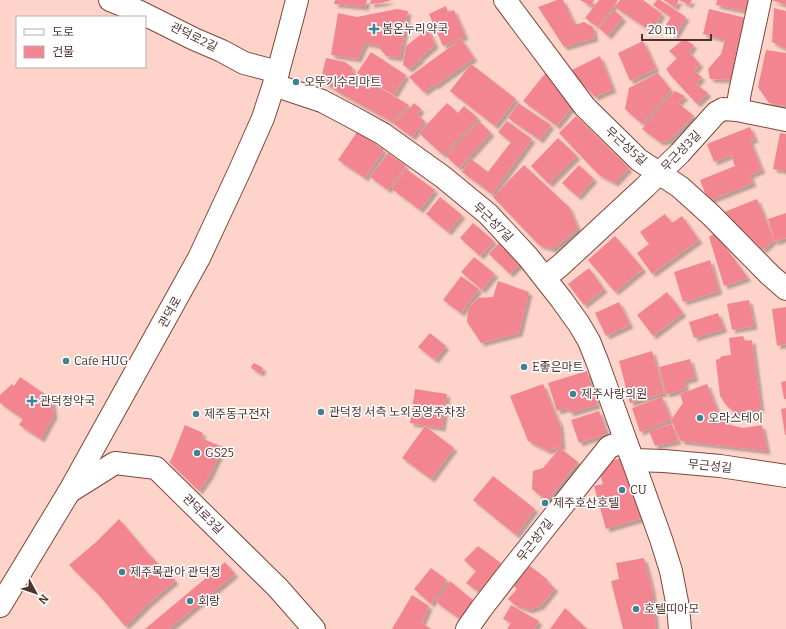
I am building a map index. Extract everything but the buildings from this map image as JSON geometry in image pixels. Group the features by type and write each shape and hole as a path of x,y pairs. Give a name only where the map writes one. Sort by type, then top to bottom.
{"street":[{"name":"관덕로2길","path":"110,0 140,12 222,51 276,79"},
{"name":"관덕로","path":"0,606 70,492 199,258 260,124 276,79 297,0"},
{"name":"무근성5길","path":"505,0 585,107 639,160 680,187 770,275 786,288"},
{"path":"737,110 760,0"},
{"name":"무근성7길","path":"276,79 322,101 383,134 443,177 488,214 528,257 575,318 597,361 661,539 671,571 678,607 680,629"},
{"name":"무근성3길","path":"545,278 645,187 680,153 716,114 723,109 737,110 786,120"},
{"name":"무근성7길","path":"467,629 481,609 609,447 629,451"},
{"name":"무근성길","path":"629,451 664,461 720,466 786,476"},
{"name":"관덕로3길","path":"70,492 115,463 156,468 278,588 314,629"}],"place":[{"name":"봄온누리약국","path":"374,29"},
{"name":"오뚜기수리마트","path":"296,82"},
{"name":"Cafe HUG","path":"66,361"},
{"name":"E좋은마트","path":"524,367"},
{"name":"제주사랑의원","path":"573,394"},
{"name":"관덕정약국","path":"32,401"},
{"name":"관덕정 서측 노외공영주차장","path":"321,412"},
{"name":"제주동구전자","path":"196,414"},
{"name":"오라스테이","path":"700,418"},
{"name":"GS25","path":"197,453"},
{"name":"CU","path":"622,490"},
{"name":"제주호산호텔","path":"545,503"},
{"name":"제주목관아 관덕정","path":"122,572"},
{"name":"회랑","path":"190,601"},
{"name":"호텔띠아모","path":"636,609"}]}
